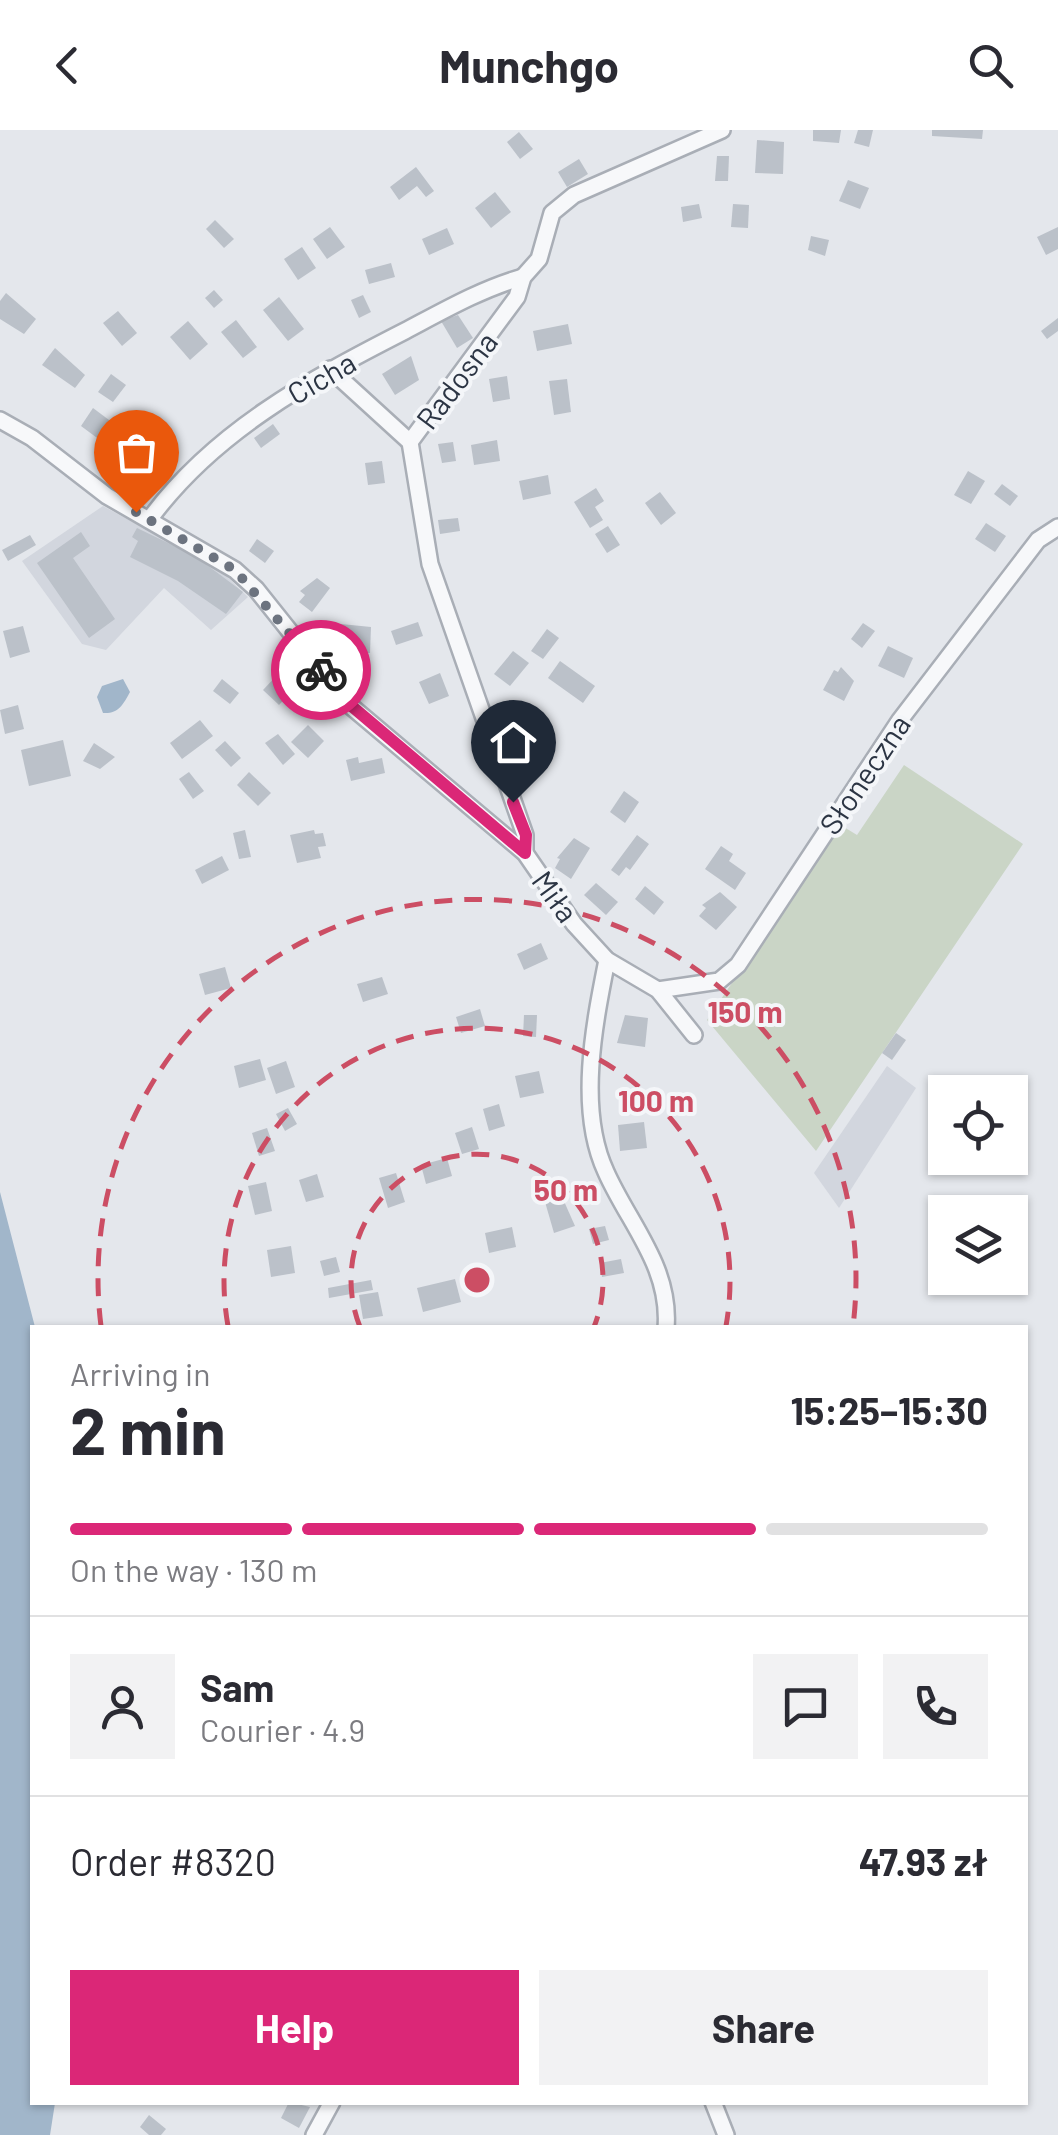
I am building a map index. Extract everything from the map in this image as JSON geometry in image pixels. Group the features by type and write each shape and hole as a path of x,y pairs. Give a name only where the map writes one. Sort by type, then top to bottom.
{"street":[{"name":"Radosna","path":"525,853 526,835 430,564 410,442 517,298 522,277 539,259 552,213 574,195 722,130"},
{"name":"Cicha","path":"148,520 194,465 264,410 330,369 491,286 522,277"},
{"path":"330,369 410,442"},
{"name":"Miła","path":"0,420 148,520 235,570 256,589 348,703 525,853 574,924 607,960 658,990 694,1035"},
{"name":"Słoneczna","path":"658,990 719,982 738,964 900,720 1038,540 1058,527"},
{"path":"607,960 592,1046 594,1136 605,1172 663,1284 666,1325"},
{"path":"314,2135 330,2105"},
{"path":"714,2105 726,2135"}],"shaded area":[{"path":"103,506 218,568 248,597 211,630 164,588 106,650 82,644 22,561"},
{"path":"887,1066 916,1088 839,1208 814,1173"}],"green space":[{"path":"904,765 1023,844 816,1151 707,1020 839,824 857,835"}],"water":[{"path":"123,679 130,692 116,710 103,713 97,697 102,686"},
{"path":"0,1192 34,1325 30,1325 30,2105 55,2105 50,2135 0,2135"}],"building":[{"path":"813,130 841,130 839,143 813,141"},
{"path":"858,130 873,130 869,147 854,143"},
{"path":"932,130 983,130 982,139 932,136"},
{"path":"519,132 533,149 520,159 507,142"},
{"path":"757,140 784,142 783,174 755,173"},
{"path":"717,156 729,156 728,181 715,181"},
{"path":"579,159 588,174 567,187 558,172"},
{"path":"416,167 434,191 426,197 417,186 399,200 390,187"},
{"path":"848,180 869,188 860,209 839,201"},
{"path":"495,192 511,212 491,228 475,208"},
{"path":"699,204 702,218 683,222 681,207"},
{"path":"733,204 749,205 748,228 731,227"},
{"path":"215,220 234,239 224,248 206,229"},
{"path":"330,227 345,247 327,259 313,239"},
{"path":"1058,227 1058,249 1046,255 1037,237"},
{"path":"447,228 454,244 429,255 422,239"},
{"path":"811,236 829,240 825,256 808,250"},
{"path":"302,247 316,268 298,280 284,259"},
{"path":"391,263 395,277 369,284 365,270"},
{"path":"214,290 223,300 214,308 205,298"},
{"path":"6,293 36,319 24,334 0,319 0,301"},
{"path":"363,295 371,312 359,318 351,300"},
{"path":"279,297 304,329 288,341 263,310"},
{"path":"118,311 137,333 122,346 103,323"},
{"path":"458,315 473,338 457,348 441,321"},
{"path":"1058,318 1058,331 1047,339 1041,331"},
{"path":"236,320 257,347 243,358 221,332"},
{"path":"188,321 208,344 190,360 170,337"},
{"path":"568,324 572,344 537,351 533,331"},
{"path":"55,348 85,375 75,388 42,365"},
{"path":"411,356 419,380 395,395 382,374"},
{"path":"111,374 126,385 113,402 98,392"},
{"path":"507,376 510,399 493,402 489,379"},
{"path":"567,379 571,412 554,415 549,381"},
{"path":"93,408 125,432 112,449 81,426"},
{"path":"273,424 280,434 261,448 254,438"},
{"path":"497,440 500,461 474,465 471,445"},
{"path":"453,442 456,461 442,463 438,444"},
{"path":"382,461 385,483 368,485 365,463"},
{"path":"968,471 985,481 971,504 954,495"},
{"path":"548,475 551,494 523,500 519,481"},
{"path":"1002,484 1018,496 1010,506 994,494"},
{"path":"596,488 604,501 595,507 603,520 590,528 574,502"},
{"path":"660,492 676,513 661,525 645,503"},
{"path":"458,518 460,531 440,534 438,520"},
{"path":"986,523 1006,536 995,552 975,539"},
{"path":"608,526 620,545 607,553 595,534"},
{"path":"137,528 195,556 243,592 226,614 178,581 130,557 138,541 132,537"},
{"path":"81,532 90,546 73,558 115,619 89,638 37,563"},
{"path":"30,535 36,545 8,561 2,550"},
{"path":"257,539 274,551 265,563 249,551"},
{"path":"317,578 330,588 312,612 299,602 305,595 300,591"},
{"path":"418,622 423,636 396,645 391,631"},
{"path":"863,623 875,631 862,648 851,639"},
{"path":"341,624 371,627 370,653 339,653"},
{"path":"23,626 30,652 10,658 3,631"},
{"path":"547,629 559,638 543,659 531,651"},
{"path":"888,646 913,658 904,678 878,666"},
{"path":"513,651 529,663 510,686 494,674"},
{"path":"560,661 595,686 583,703 548,678"},
{"path":"841,667 854,681 844,701 823,690 834,670 838,672"},
{"path":"279,673 295,688 279,705 263,690"},
{"path":"440,673 449,696 429,704 419,682"},
{"path":"222,679 239,693 230,704 213,691"},
{"path":"18,705 24,729 5,734 0,710"},
{"path":"527,707 552,724 541,740 516,722"},
{"path":"200,720 213,736 182,759 170,743"},
{"path":"308,725 324,741 308,758 291,742"},
{"path":"278,734 295,754 283,765 265,743"},
{"path":"63,740 71,776 29,786 21,750"},
{"path":"225,741 241,758 231,767 215,750"},
{"path":"94,743 115,757 100,769 83,761"},
{"path":"358,757 359,763 382,758 385,773 351,781 346,760"},
{"path":"189,772 204,791 193,799 179,779"},
{"path":"249,772 271,793 258,806 237,785"},
{"path":"624,791 639,802 625,823 610,812"},
{"path":"245,830 251,857 239,859 233,833"},
{"path":"314,830 315,834 323,833 326,846 318,847 321,858 297,863 290,835"},
{"path":"637,835 649,844 630,870 626,867 619,876 611,870"},
{"path":"574,838 590,848 571,879 555,868 560,859 557,858"},
{"path":"721,846 733,854 729,861 746,873 735,890 705,869"},
{"path":"222,856 229,870 202,884 195,870"},
{"path":"596,883 618,902 606,915 584,895"},
{"path":"645,886 664,902 654,915 635,899"},
{"path":"720,892 737,907 716,930 699,916 706,908 702,905"},
{"path":"541,943 548,959 524,970 517,954"},
{"path":"225,967 231,988 205,995 199,974"},
{"path":"382,977 388,994 363,1002 357,984"},
{"path":"480,1009 485,1026 461,1033 456,1017"},
{"path":"524,1015 537,1015 536,1037 523,1036"},
{"path":"625,1015 648,1018 645,1047 617,1043"},
{"path":"896,1033 906,1040 892,1060 882,1053"},
{"path":"260,1059 266,1080 239,1088 234,1066"},
{"path":"286,1061 295,1087 276,1094 267,1068"},
{"path":"539,1071 544,1093 520,1098 515,1076"},
{"path":"499,1104 505,1126 489,1131 483,1109"},
{"path":"288,1108 297,1124 285,1131 276,1114"},
{"path":"644,1122 647,1148 620,1151 618,1125"},
{"path":"472,1127 479,1149 462,1154 455,1133"},
{"path":"267,1128 275,1151 259,1156 252,1133"},
{"path":"447,1158 452,1176 426,1184 421,1165"},
{"path":"396,1173 405,1202 388,1208 379,1178"},
{"path":"317,1174 324,1197 306,1202 299,1180"},
{"path":"266,1182 272,1211 255,1215 248,1186"},
{"path":"559,1190 575,1226 554,1233 543,1195"},
{"path":"605,1226 609,1240 593,1244 589,1229"},
{"path":"512,1227 516,1247 489,1253 485,1233"},
{"path":"291,1246 295,1273 271,1277 267,1250"},
{"path":"336,1257 340,1272 324,1276 320,1261"},
{"path":"621,1259 624,1273 602,1277 600,1263"},
{"path":"455,1279 461,1302 423,1312 417,1288"},
{"path":"371,1280 373,1290 329,1298 328,1288"},
{"path":"378,1292 383,1316 363,1319 359,1295"},
{"path":"288,2105 310,2107 299,2128 281,2118"},
{"path":"149,2115 166,2129 161,2135 149,2135 140,2127"}],"way so far":[{"path":"136,512 235,570 256,589 321,670"}],"route":[{"path":"321,670 348,703 525,853 526,835 513,802"}]}
